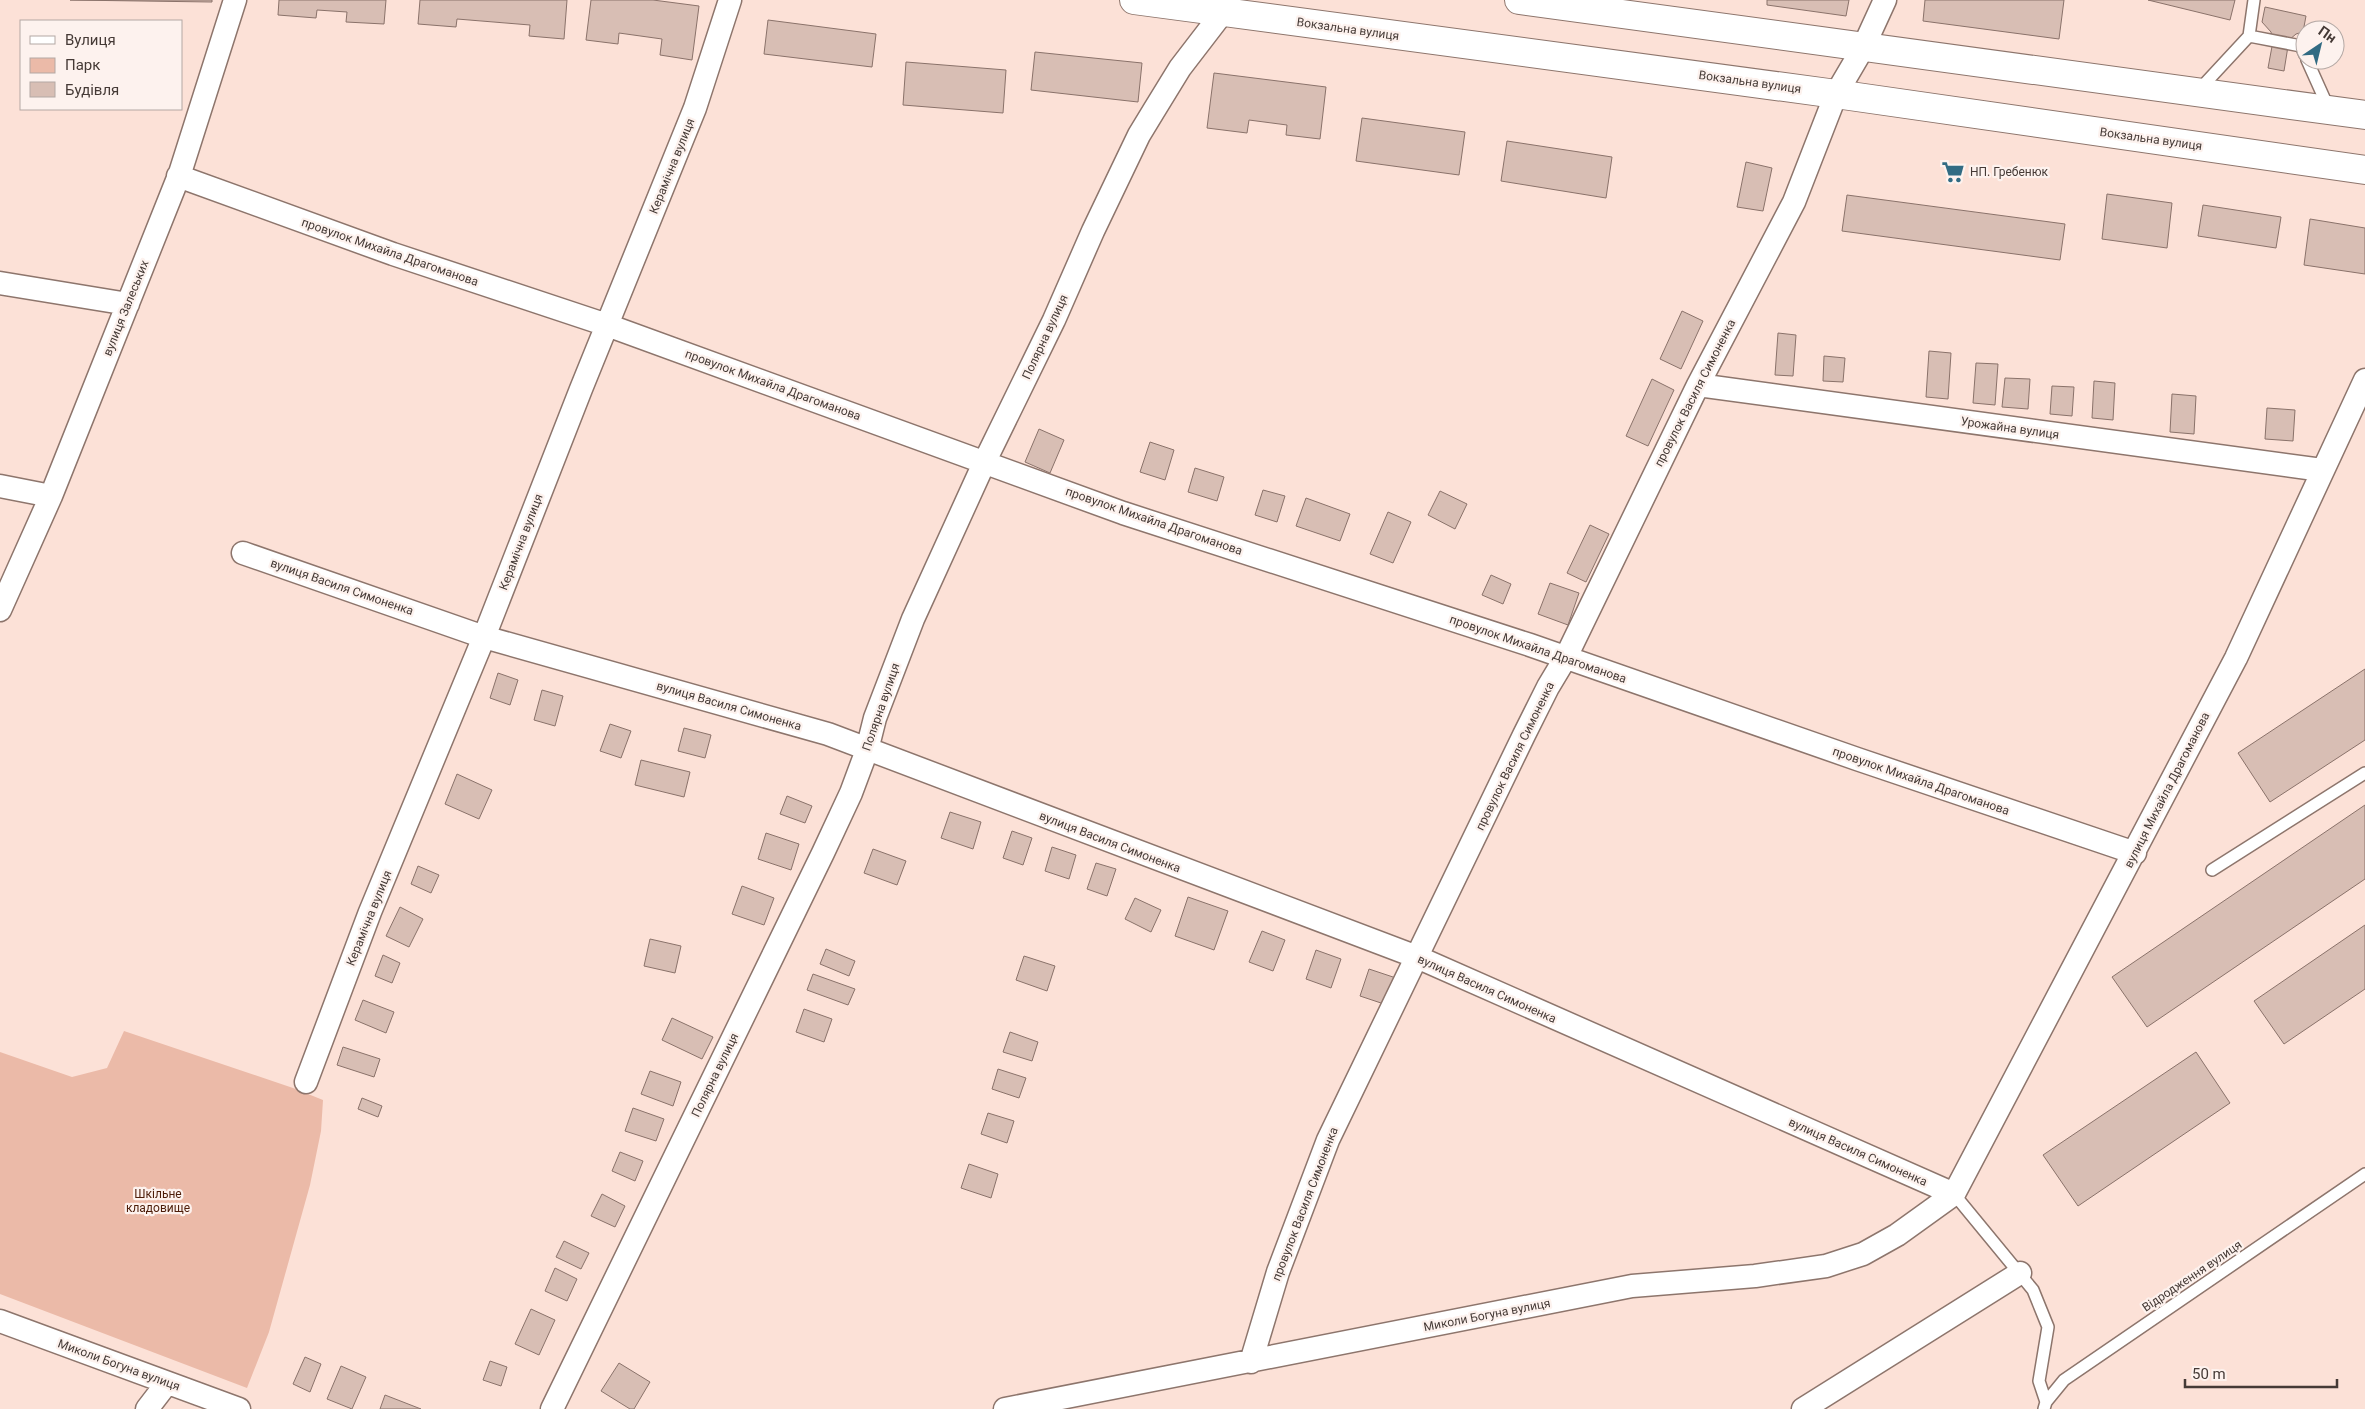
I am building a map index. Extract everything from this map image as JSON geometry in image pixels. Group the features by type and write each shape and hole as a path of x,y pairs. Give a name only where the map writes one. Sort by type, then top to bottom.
{"street":[{"name":"вулиця Залеських","path":"0,610 52,496 178,176 236,0"},
{"name":"Керамічна вулиця","path":"306,1082 370,912 484,637 695,108 730,0"},
{"name":"Вокзальна вулиця","path":"1134,0 1836,94 2365,170"},
{"path":"1519,0 2365,115"},
{"name":"провулок Василя Симоненка","path":"1251,1362 1278,1272 1328,1140 1524,735 1548,687 1566,658 1698,385 1794,202 1836,94 1863,48 1885,0"},
{"name":"Полярна вулиця","path":"552,1409 823,854 867,750 875,718 913,620 985,462 1054,320 1092,231 1139,135 1180,68 1223,12"},
{"name":"провулок Михайла Драгоманова","path":"178,176 393,254 607,325 1123,513 1566,658 2135,853"},
{"path":"0,283 128,304"},
{"name":"вулиця Михайла Драгоманова","path":"1954,1194 2236,658 2365,380"},
{"name":"Урожайна вулиця","path":"1698,385 2322,470"},
{"path":"0,486 52,496"},
{"name":"вулиця Василя Симоненка","path":"244,553 484,637 828,734 1417,958 1954,1194"},
{"name":"Миколи Богуна вулиця","path":"1005,1409 1632,1286 1755,1276 1826,1266 1862,1254 1897,1235 1954,1194"},
{"path":"1804,1409 2020,1274"},
{"name":"Миколи Богуна вулиця","path":"0,1321 239,1409"},
{"path":"147,1409 168,1383"}],"lane":[{"path":"2196,93 2248,36 2254,0"},
{"path":"2248,36 2295,45"},
{"path":"2312,70 2330,111"},
{"path":"2212,870 2365,773"},
{"name":"Відродження вулиця","path":"2045,1405 2064,1380 2365,1174"},
{"path":"1954,1194 2033,1290 2048,1327 2039,1381 2045,1405"}],"green space":[{"name":"Шкільне кладовище","path":"124,1031 293,1088 323,1100 321,1131 310,1185 269,1332 247,1388 0,1294 0,1052 72,1077 107,1068"}],"building":[{"path":"70,0 212,0 212,2"},
{"path":"279,0 386,0 384,24 346,22 347,12 317,10 316,18 278,15"},
{"path":"420,0 567,0 564,39 529,36 530,25 457,19 456,27 418,24"},
{"path":"591,0 653,0 699,6 692,60 660,55 662,39 619,33 618,44 586,40"},
{"path":"1767,0 1849,0 1846,16 1767,5"},
{"path":"1925,0 2064,0 2059,39 1923,21"},
{"path":"2148,0 2235,0 2230,20"},
{"path":"2265,7 2306,16 2305,20 2295,20 2295,35 2289,40 2284,71 2268,68 2273,41 2271,32 2262,22"},
{"path":"768,20 876,34 872,67 764,54"},
{"path":"1035,52 1142,63 1138,102 1031,90"},
{"path":"906,62 1006,70 1003,113 903,105"},
{"path":"1214,73 1326,87 1320,139 1286,135 1287,125 1249,120 1247,133 1207,128"},
{"path":"1362,118 1465,132 1459,175 1356,161"},
{"path":"1507,141 1612,157 1606,198 1501,181"},
{"path":"1746,162 1772,168 1763,211 1737,207"},
{"path":"2107,194 2172,203 2167,248 2102,239"},
{"path":"1847,195 2065,224 2060,260 1842,231"},
{"path":"2203,205 2281,217 2276,248 2198,236"},
{"path":"2310,219 2365,228 2365,274 2304,265"},
{"path":"1682,311 1703,321 1681,369 1660,359"},
{"path":"1778,333 1796,335 1793,376 1775,375"},
{"path":"1929,351 1951,353 1948,399 1926,397"},
{"path":"1824,356 1845,358 1843,382 1823,381"},
{"path":"1976,363 1998,364 1995,405 1973,403"},
{"path":"2005,378 2030,379 2028,409 2002,407"},
{"path":"1652,379 1674,390 1648,446 1626,436"},
{"path":"2094,381 2115,383 2113,420 2092,418"},
{"path":"2052,386 2074,387 2072,416 2050,414"},
{"path":"2172,394 2196,396 2194,434 2170,432"},
{"path":"2267,408 2295,410 2293,441 2265,439"},
{"path":"1039,429 1064,440 1050,473 1025,462"},
{"path":"1150,442 1174,450 1165,480 1140,472"},
{"path":"1195,468 1224,477 1217,501 1188,492"},
{"path":"1263,490 1285,496 1277,522 1255,515"},
{"path":"1440,491 1467,504 1455,529 1428,515"},
{"path":"1306,498 1350,514 1340,541 1296,526"},
{"path":"1388,512 1411,522 1393,563 1370,554"},
{"path":"1590,525 1609,534 1586,582 1567,573"},
{"path":"1491,575 1511,584 1503,604 1482,595"},
{"path":"1550,583 1579,593 1568,625 1538,614"},
{"path":"2365,669 2365,740 2270,802 2238,753"},
{"path":"498,673 518,680 510,705 490,698"},
{"path":"542,690 563,696 555,726 534,720"},
{"path":"610,724 631,731 621,758 600,751"},
{"path":"684,728 711,735 705,758 678,751"},
{"path":"641,760 690,772 684,797 635,785"},
{"path":"457,774 492,790 479,819 445,804"},
{"path":"787,796 812,806 805,823 780,814"},
{"path":"2365,805 2365,879 2147,1027 2112,977"},
{"path":"950,812 981,822 973,849 941,838"},
{"path":"1012,831 1032,838 1023,865 1003,858"},
{"path":"766,833 799,844 791,870 758,859"},
{"path":"1052,847 1076,855 1069,879 1045,871"},
{"path":"873,849 906,861 897,885 864,873"},
{"path":"1096,863 1116,869 1107,896 1087,889"},
{"path":"418,866 439,875 431,893 411,884"},
{"path":"742,886 774,898 764,925 732,914"},
{"path":"1188,897 1228,911 1214,950 1175,936"},
{"path":"1135,898 1161,910 1151,932 1125,919"},
{"path":"400,907 423,919 409,947 386,936"},
{"path":"2365,925 2365,989 2284,1044 2254,1001"},
{"path":"1262,931 1285,940 1273,971 1249,962"},
{"path":"650,939 681,946 675,973 644,966"},
{"path":"826,949 855,961 849,976 820,964"},
{"path":"1316,950 1341,959 1331,988 1306,979"},
{"path":"383,955 400,963 392,983 375,976"},
{"path":"1024,956 1055,966 1047,991 1016,980"},
{"path":"1369,969 1396,978 1387,1005 1360,996"},
{"path":"813,974 855,989 848,1005 807,990"},
{"path":"363,1000 394,1012 386,1033 355,1020"},
{"path":"804,1009 832,1019 824,1042 796,1032"},
{"path":"672,1018 713,1037 702,1059 662,1040"},
{"path":"1010,1032 1038,1042 1032,1061 1003,1052"},
{"path":"343,1047 380,1059 374,1077 337,1065"},
{"path":"2196,1052 2230,1103 2078,1206 2043,1155"},
{"path":"998,1069 1026,1078 1019,1098 992,1089"},
{"path":"650,1071 681,1082 673,1106 641,1094"},
{"path":"362,1098 382,1106 378,1117 358,1109"},
{"path":"633,1108 664,1119 656,1141 625,1131"},
{"path":"988,1113 1014,1121 1007,1143 981,1134"},
{"path":"620,1152 643,1161 635,1181 612,1171"},
{"path":"969,1164 998,1174 991,1198 961,1188"},
{"path":"602,1194 625,1206 615,1227 591,1216"},
{"path":"564,1241 589,1253 581,1269 556,1257"},
{"path":"555,1268 577,1279 567,1301 545,1291"},
{"path":"531,1309 555,1320 539,1355 515,1344"},
{"path":"305,1357 321,1364 310,1392 293,1384"},
{"path":"490,1361 507,1367 501,1386 483,1380"},
{"path":"619,1363 650,1382 634,1409 630,1409 601,1391"},
{"path":"341,1366 366,1377 352,1409 327,1399"},
{"path":"385,1395 421,1409 380,1409"}],"place":[{"name":"НП. Гребенюк","path":"1953,172"}]}
